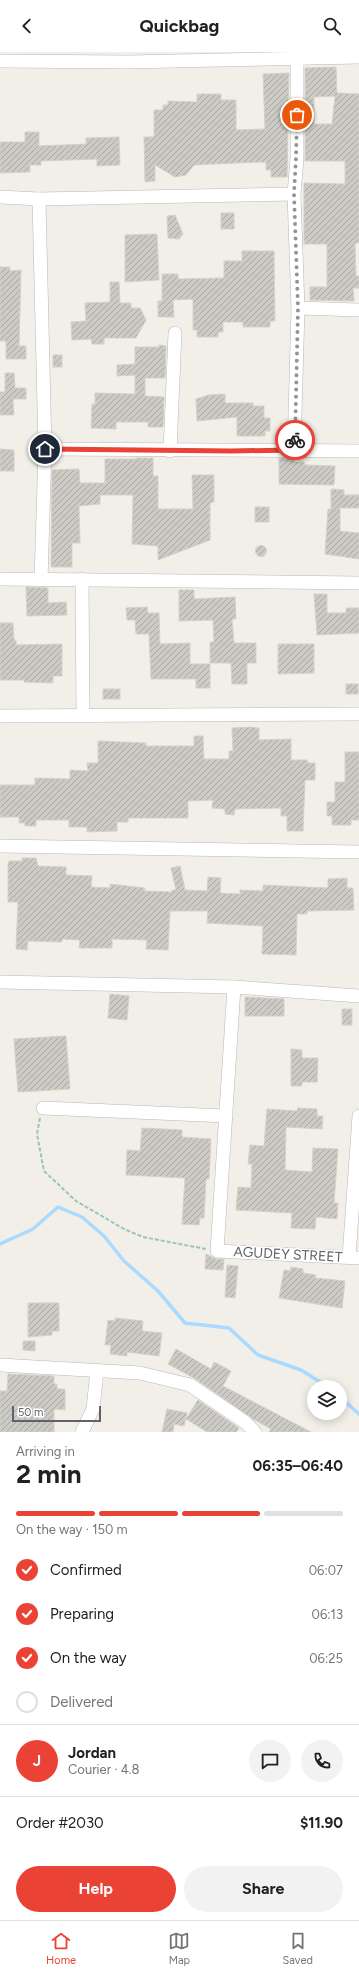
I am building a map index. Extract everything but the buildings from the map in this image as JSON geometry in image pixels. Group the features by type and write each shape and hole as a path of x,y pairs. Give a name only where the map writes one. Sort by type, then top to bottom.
{"street":[{"path":"0,61 65,56 128,62 178,56 297,58 359,57"},
{"path":"294,450 298,308 294,194 296,158 297,58"},
{"path":"0,197 39,199 294,194"},
{"path":"39,199 45,449 40,580"},
{"path":"298,308 359,310"},
{"path":"170,451 175,333"},
{"path":"45,449 170,451 359,451"},
{"path":"0,579 359,583"},
{"path":"82,579 83,714"},
{"path":"0,716 83,714 359,714"},
{"path":"0,846 359,852"},
{"path":"0,982 234,987 359,996"},
{"path":"217,1251 234,987"},
{"path":"43,1108 226,1116"},
{"path":"354,1257 359,1116"},
{"name":"AGUDEY STREET","path":"217,1251 354,1257"},
{"path":"0,1366 140,1373 190,1385 245,1422 255,1432"},
{"path":"82,1432 93,1409 97,1371"}],"path":[{"path":"43,1108 37,1134 44,1171 76,1201 124,1229 143,1237 217,1251"}],"waterway":[{"path":"0,1244 33,1229 58,1207 82,1217 104,1236 124,1261 158,1291 185,1323 229,1328 258,1355 301,1370 317,1380"},
{"path":"347,1403 359,1414"}],"way so far":[{"path":"295,440 298,308 294,194 297,115"}],"route":[{"path":"45,449 231,451 294,450 295,440"}]}
